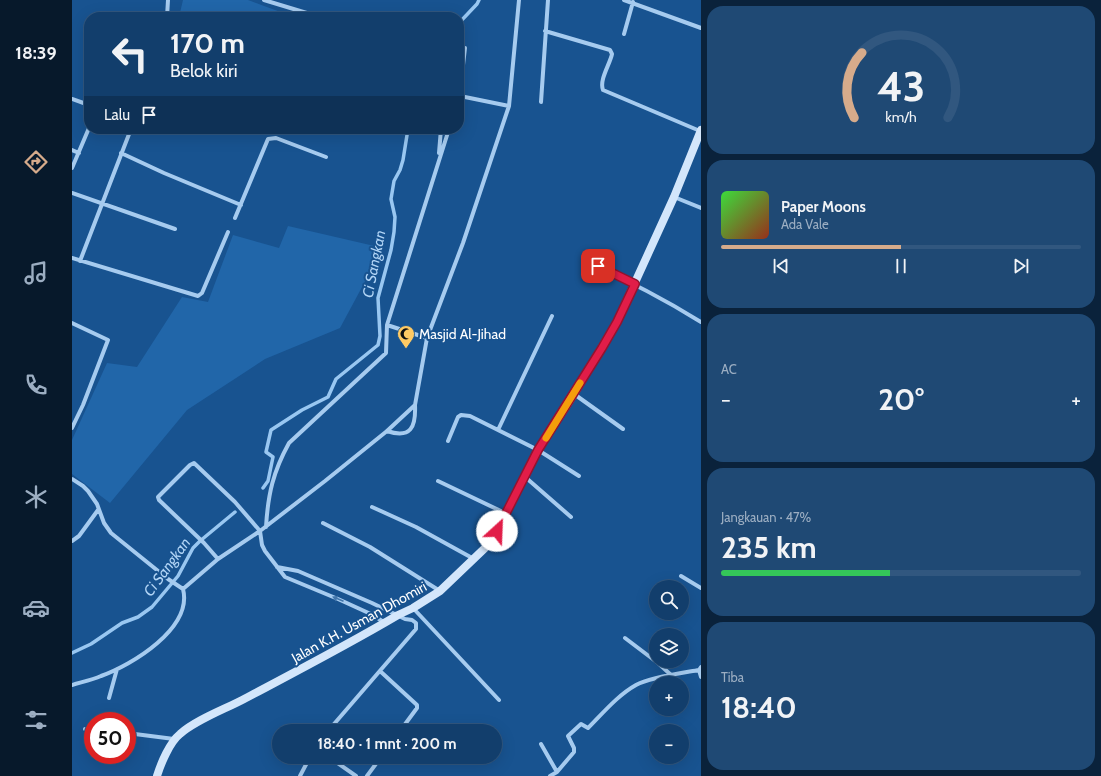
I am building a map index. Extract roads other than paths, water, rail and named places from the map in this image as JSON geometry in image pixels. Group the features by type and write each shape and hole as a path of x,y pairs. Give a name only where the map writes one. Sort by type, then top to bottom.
{"main road":[{"name":"Jalan K.H. Usman Dhomiri","path":"157,776 174,739 184,731 201,720 288,676 413,608 440,591 474,560 491,540 538,450 574,394 617,322 674,197 701,131"}],"street":[{"path":"168,0 168,12"},
{"path":"264,0 304,12"},
{"path":"387,431 401,434 407,433 415,422 415,405 427,338 463,243 509,106 520,0"},
{"path":"541,102 548,0"},
{"path":"624,0 701,28"},
{"path":"624,34 633,2"},
{"path":"545,31 610,50 612,54 602,82 603,90 701,131"},
{"path":"464,54 465,48"},
{"path":"464,98 509,106"},
{"path":"72,99 84,103"},
{"path":"72,168 86,134"},
{"path":"80,261 129,134"},
{"path":"439,161 441,134"},
{"path":"266,526 268,497 271,486 281,457 289,443 386,353 386,325 447,134"},
{"path":"235,218 268,139 276,138 326,157"},
{"path":"72,150 78,153"},
{"path":"121,153 164,173 241,205"},
{"path":"72,193 175,229"},
{"path":"674,197 701,208"},
{"path":"72,258 198,296 202,293 228,232"},
{"path":"585,260 635,284 701,322"},
{"path":"498,430 552,316"},
{"path":"72,323 108,340 83,405 72,428"},
{"path":"386,325 427,338"},
{"path":"574,394 623,429"},
{"path":"183,589 218,559 260,531 325,481 387,431 415,405"},
{"path":"448,441 458,416 470,416 538,450 579,476"},
{"path":"218,559 204,543 159,500 158,497 190,465 194,463 235,502 260,531 262,545 265,551 286,577 373,615 385,623"},
{"path":"524,476 571,517"},
{"path":"72,479 88,491 97,504 104,523 111,533 168,579 183,589 185,596 182,612 174,625 157,643 139,658 101,676 72,685"},
{"path":"438,481 505,513"},
{"path":"372,507 416,527 474,560"},
{"path":"72,541 79,536 98,510"},
{"path":"323,523 370,547 440,591"},
{"path":"278,567 298,571 416,623 416,629 334,724"},
{"path":"681,576 701,588"},
{"path":"413,608 499,700"},
{"path":"625,638 658,663 671,675"},
{"path":"550,776 557,772 574,752 574,748 568,736 582,723 588,728 618,699 637,684 700,668 701,677"},
{"path":"110,698 117,669"},
{"path":"380,671 417,705 417,708 405,724"},
{"path":"136,734 174,739"},
{"path":"541,744 557,772"},
{"path":"300,776 306,764"},
{"path":"339,764 356,776"},
{"path":"367,776 376,764"}],"waterway":[{"name":"Ci Sangkan","path":"464,18 479,0"},
{"name":"Ci Sangkan","path":"263,488 268,481 273,457 266,452 271,430 302,410 328,397 336,379 378,345 380,336 378,298 391,250 394,232 395,217 391,199 394,181 403,160 407,134"},
{"name":"Ci Sangkan","path":"72,653 91,644 122,623 138,617 152,607 178,576 193,548 235,512"}],"place":[{"name":"Masjid Al-Jihad","path":"406,349"}]}
